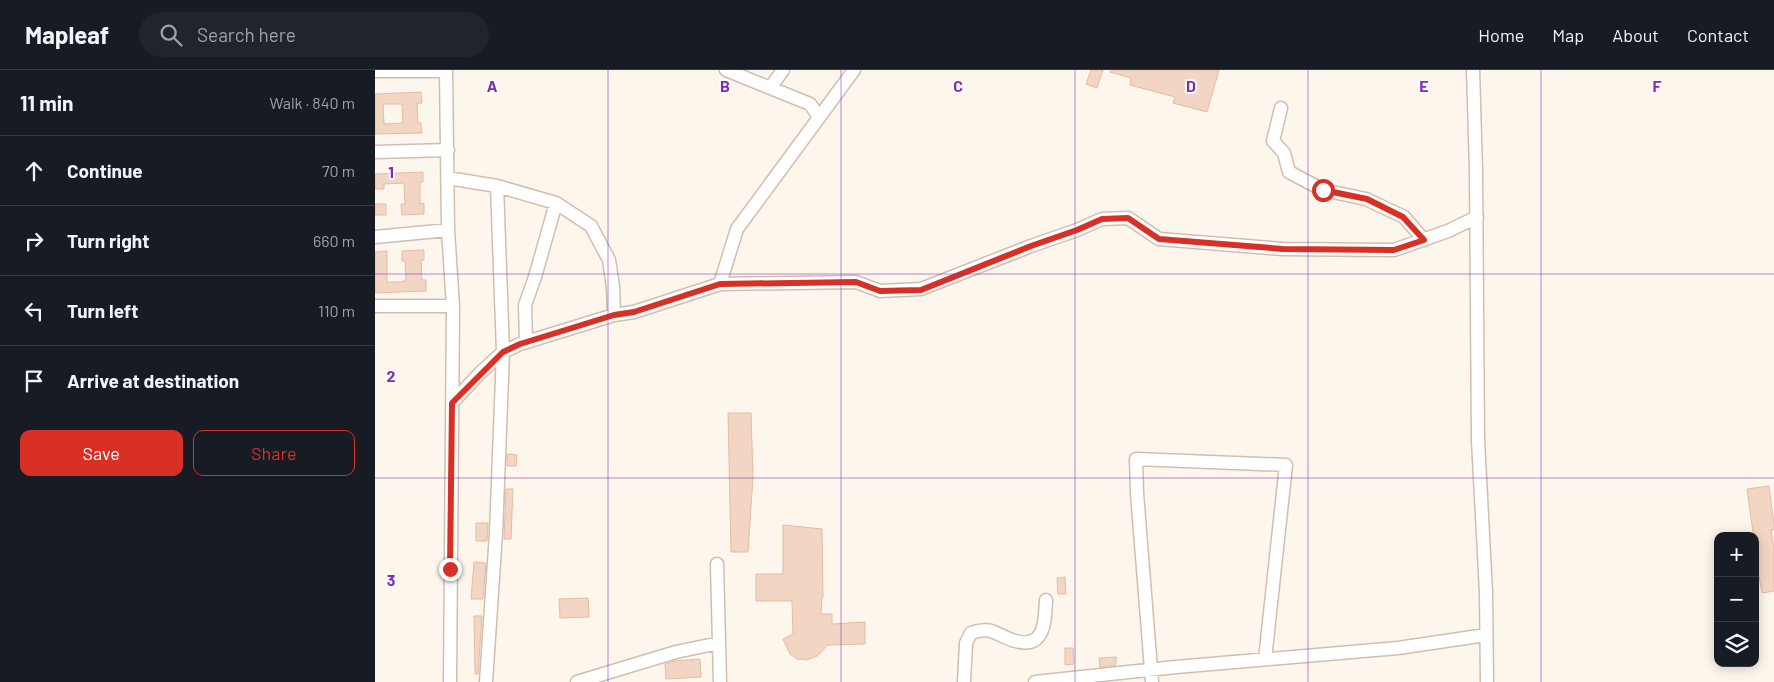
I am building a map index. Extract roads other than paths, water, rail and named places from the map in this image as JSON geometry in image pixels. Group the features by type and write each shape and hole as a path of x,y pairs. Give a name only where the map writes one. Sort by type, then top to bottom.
{"street":[{"path":"375,71 446,70 448,230 453,306 451,682"},
{"path":"726,70 810,104 819,117"},
{"path":"770,88 783,70"},
{"path":"720,284 737,229 853,70"},
{"path":"1473,70 1477,217 1478,440 1486,592 1487,682"},
{"path":"1281,108 1273,142 1284,153 1289,172 1323,190 1367,199 1403,217 1424,240"},
{"path":"375,152 448,150"},
{"path":"448,178 497,186 556,203 591,226 609,260 613,287 614,315"},
{"path":"486,682 496,533 503,352 497,186"},
{"path":"526,342 525,305 556,203"},
{"path":"452,403 503,352 526,342 614,315 634,312 720,284 856,282 880,291 921,290 1102,219 1128,218 1159,239 1283,249 1394,250 1448,231 1477,217"},
{"path":"375,237 448,230"},
{"path":"375,306 453,306"},
{"path":"1152,676 1137,493 1136,459 1286,464 1265,660"},
{"path":"717,564 720,682"},
{"path":"963,682 966,643 967,637 971,633 979,630 992,630 1011,640 1029,641 1036,638 1043,632 1046,600"},
{"path":"1035,682 1152,676 1265,660 1398,648 1486,635"},
{"path":"577,682 676,652 719,643"}]}
